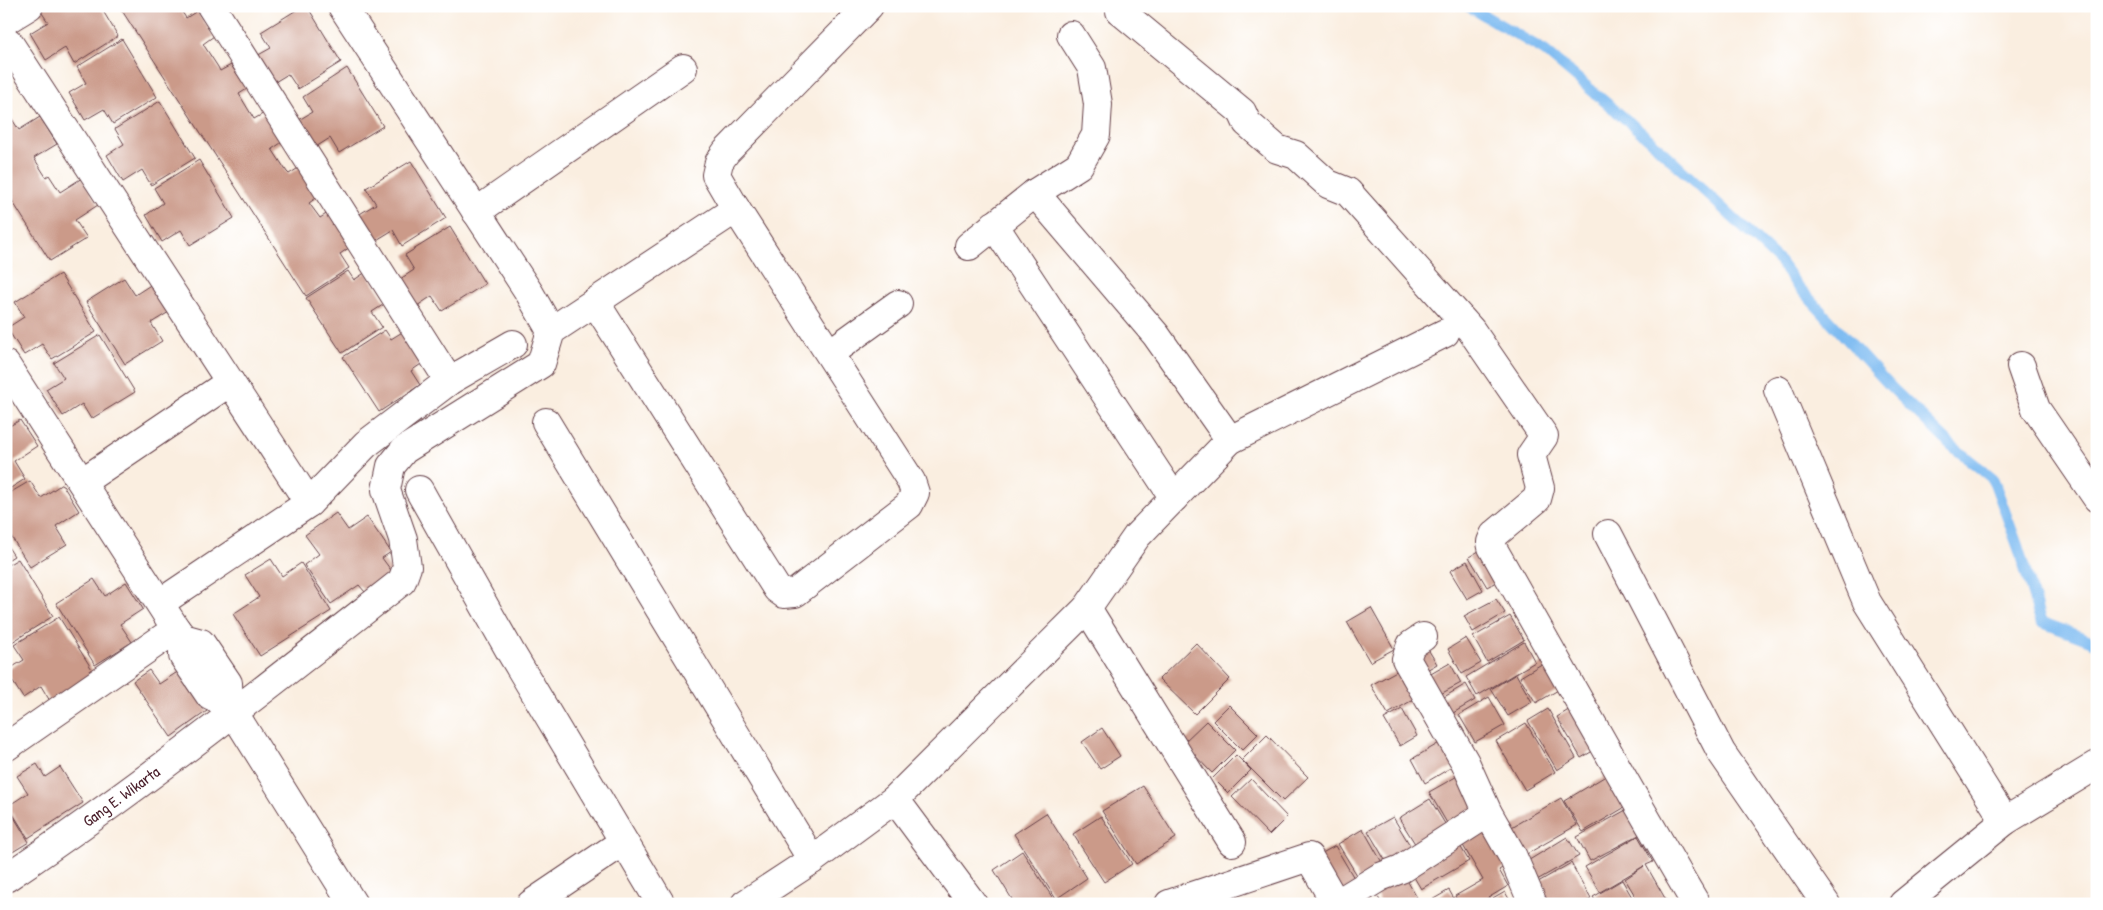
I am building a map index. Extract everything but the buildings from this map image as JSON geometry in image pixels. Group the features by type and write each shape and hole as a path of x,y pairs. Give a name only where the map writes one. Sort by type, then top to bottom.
{"street":[{"path":"29,6 8,32 309,503"},
{"path":"211,6 449,381"},
{"path":"342,6 530,294 551,331 736,209"},
{"path":"595,302 777,588 784,594 794,593 910,505 915,492 911,481 716,175 719,162 726,152 869,6"},
{"path":"1120,12 1242,112 1247,123 1277,148 1296,155 1328,184 1348,192 1354,198 1471,330 1544,436 1531,455 1540,488 1537,499 1494,535 1491,542 1492,547 1591,719 1645,819 1696,904"},
{"path":"969,246 1035,193 1078,165 1096,135 1098,104 1092,68 1071,36"},
{"path":"476,212 684,68"},
{"path":"1035,193 1156,335 1230,440"},
{"path":"994,225 1174,498"},
{"path":"830,353 898,304"},
{"name":"Gang E. Wikarta","path":"6,878 46,852 231,709 402,581 407,567 403,539 386,490 391,466 404,450 541,364 551,331"},
{"path":"745,904 812,860 895,799 1087,608 1137,536 1230,440 1445,333"},
{"path":"160,604 309,503 366,444 449,381 513,344"},
{"path":"6,365 179,633 183,656 210,696 231,709 353,904"},
{"path":"2021,366 2036,409 2097,498"},
{"path":"82,482 230,382"},
{"path":"1778,390 1867,602 2005,821"},
{"path":"546,422 812,860"},
{"path":"419,490 510,651 661,904"},
{"path":"1608,534 1720,752 1826,904"},
{"path":"1087,608 1232,842"},
{"path":"10,736 179,633"},
{"path":"1423,637 1411,645 1406,658 1465,762 1533,904"},
{"path":"1903,904 2005,821 2097,765"},
{"path":"895,799 972,904"},
{"path":"1169,904 1309,857 1336,904 1380,877 1401,868 1488,813"},
{"path":"531,904 623,842"}],"waterway":[{"path":"1468,6 1545,51 1649,139 1780,262 1796,284 1892,388 1951,445 1993,479 2018,547 2041,622 2097,643"}]}
